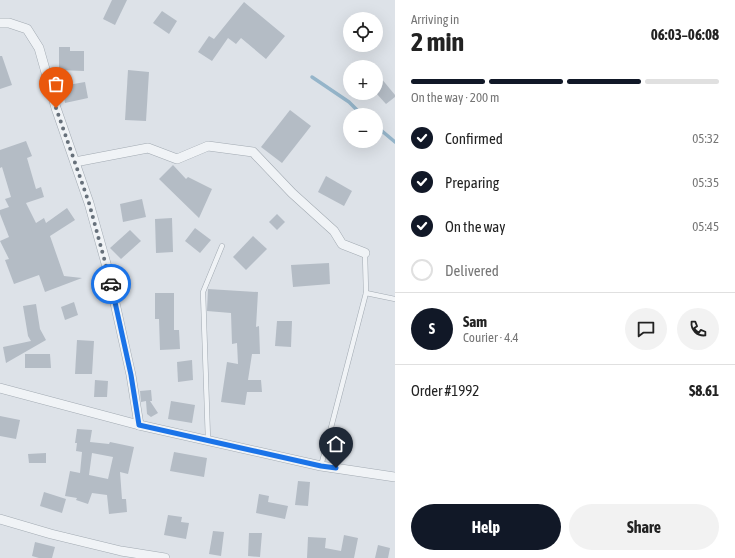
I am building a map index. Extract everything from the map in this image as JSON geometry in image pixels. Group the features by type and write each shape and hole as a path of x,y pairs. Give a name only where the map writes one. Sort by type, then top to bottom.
{"street":[{"path":"0,23 10,23 27,29 39,48 56,108 89,203 107,267 131,375 139,425"},
{"path":"75,162 148,148 177,159 208,146 253,152 292,193 334,231 342,244 365,253"},
{"path":"0,388 139,425 321,466 395,477"},
{"path":"0,519 59,536 121,551 165,558"}],"lane":[{"path":"208,440 203,292 222,246"},
{"path":"321,466 366,293 365,253"},
{"path":"366,293 395,299"}],"building":[{"path":"112,0 127,0 115,25 103,19"},
{"path":"244,2 285,36 266,59 241,38 236,44 228,38 212,61 198,52 209,36 214,39"},
{"path":"162,11 177,21 169,34 153,23"},
{"path":"59,47 70,47 70,51 84,51 84,71 59,70"},
{"path":"0,56 2,56 12,85 0,89"},
{"path":"128,70 149,72 146,121 125,120"},
{"path":"383,80 395,95 395,97 386,104 382,100"},
{"path":"85,82 88,98 65,103 62,86"},
{"path":"290,110 311,126 282,163 261,147"},
{"path":"26,141 32,156 27,158 36,189 41,187 44,197 26,203 36,223 44,218 46,223 67,208 75,220 50,236 64,276 82,278 45,292 39,275 14,284 5,260 9,259 0,241 9,237 0,214 0,210 9,207 5,199 11,197 2,167 0,168 0,150"},
{"path":"173,165 186,179 188,177 212,189 199,218 159,179"},
{"path":"326,176 352,191 344,206 318,192"},
{"path":"142,199 146,217 123,222 120,204"},
{"path":"277,214 285,222 277,230 269,222"},
{"path":"172,218 173,252 156,253 155,219"},
{"path":"195,228 211,240 200,253 185,241"},
{"path":"130,230 141,241 121,259 110,248"},
{"path":"253,236 267,249 246,270 233,257"},
{"path":"329,263 330,284 293,287 291,265"},
{"path":"208,289 258,292 256,327 259,326 260,354 252,354 248,380 261,380 262,392 247,392 245,405 221,402 227,362 238,364 237,343 232,344 231,313 207,311"},
{"path":"155,293 174,293 174,330 179,330 180,349 160,350 159,319 155,319"},
{"path":"74,302 78,315 65,320 61,307"},
{"path":"36,304 40,329 46,340 6,363 3,347 31,341 28,336 23,306"},
{"path":"277,321 292,321 291,347 275,346"},
{"path":"77,340 94,341 92,374 75,374"},
{"path":"25,354 50,354 51,368 25,368"},
{"path":"192,360 193,380 178,382 177,362"},
{"path":"95,380 108,381 107,397 94,397"},
{"path":"151,390 152,401 150,401 158,413 151,417 147,414 146,401 141,402 140,391"},
{"path":"171,401 195,405 192,423 168,419"},
{"path":"0,416 20,420 16,439 0,436"},
{"path":"77,429 92,430 90,442 109,444 110,442 134,447 128,474 120,472 122,499 126,499 127,512 109,514 107,495 92,493 88,504 76,500 77,498 65,496 70,471 80,473 82,452 76,451 77,443 75,443","holes":["92,453 113,457 108,479 89,475"]},
{"path":"174,452 207,458 204,477 170,471"},
{"path":"46,453 46,463 29,463 28,454"},
{"path":"298,481 310,482 308,506 295,505"},
{"path":"44,492 66,499 62,513 40,506"},
{"path":"259,494 269,496 268,502 288,506 285,519 256,513"},
{"path":"168,515 182,517 181,522 189,523 186,539 164,535"},
{"path":"213,531 224,532 221,556 209,554"},
{"path":"249,533 262,533 260,557 248,556"},
{"path":"344,535 358,538 354,558 307,558 308,537 326,538 325,548 341,551"},
{"path":"35,542 55,547 52,558 39,558 32,556"},
{"path":"378,545 390,548 388,558 375,558"}],"waterway":[{"path":"312,77 349,102 355,108"},
{"path":"383,132 395,142"}],"way so far":[{"path":"56,108 89,203 111,284"}],"route":[{"path":"111,284 131,375 139,425 321,466 336,468"}]}
